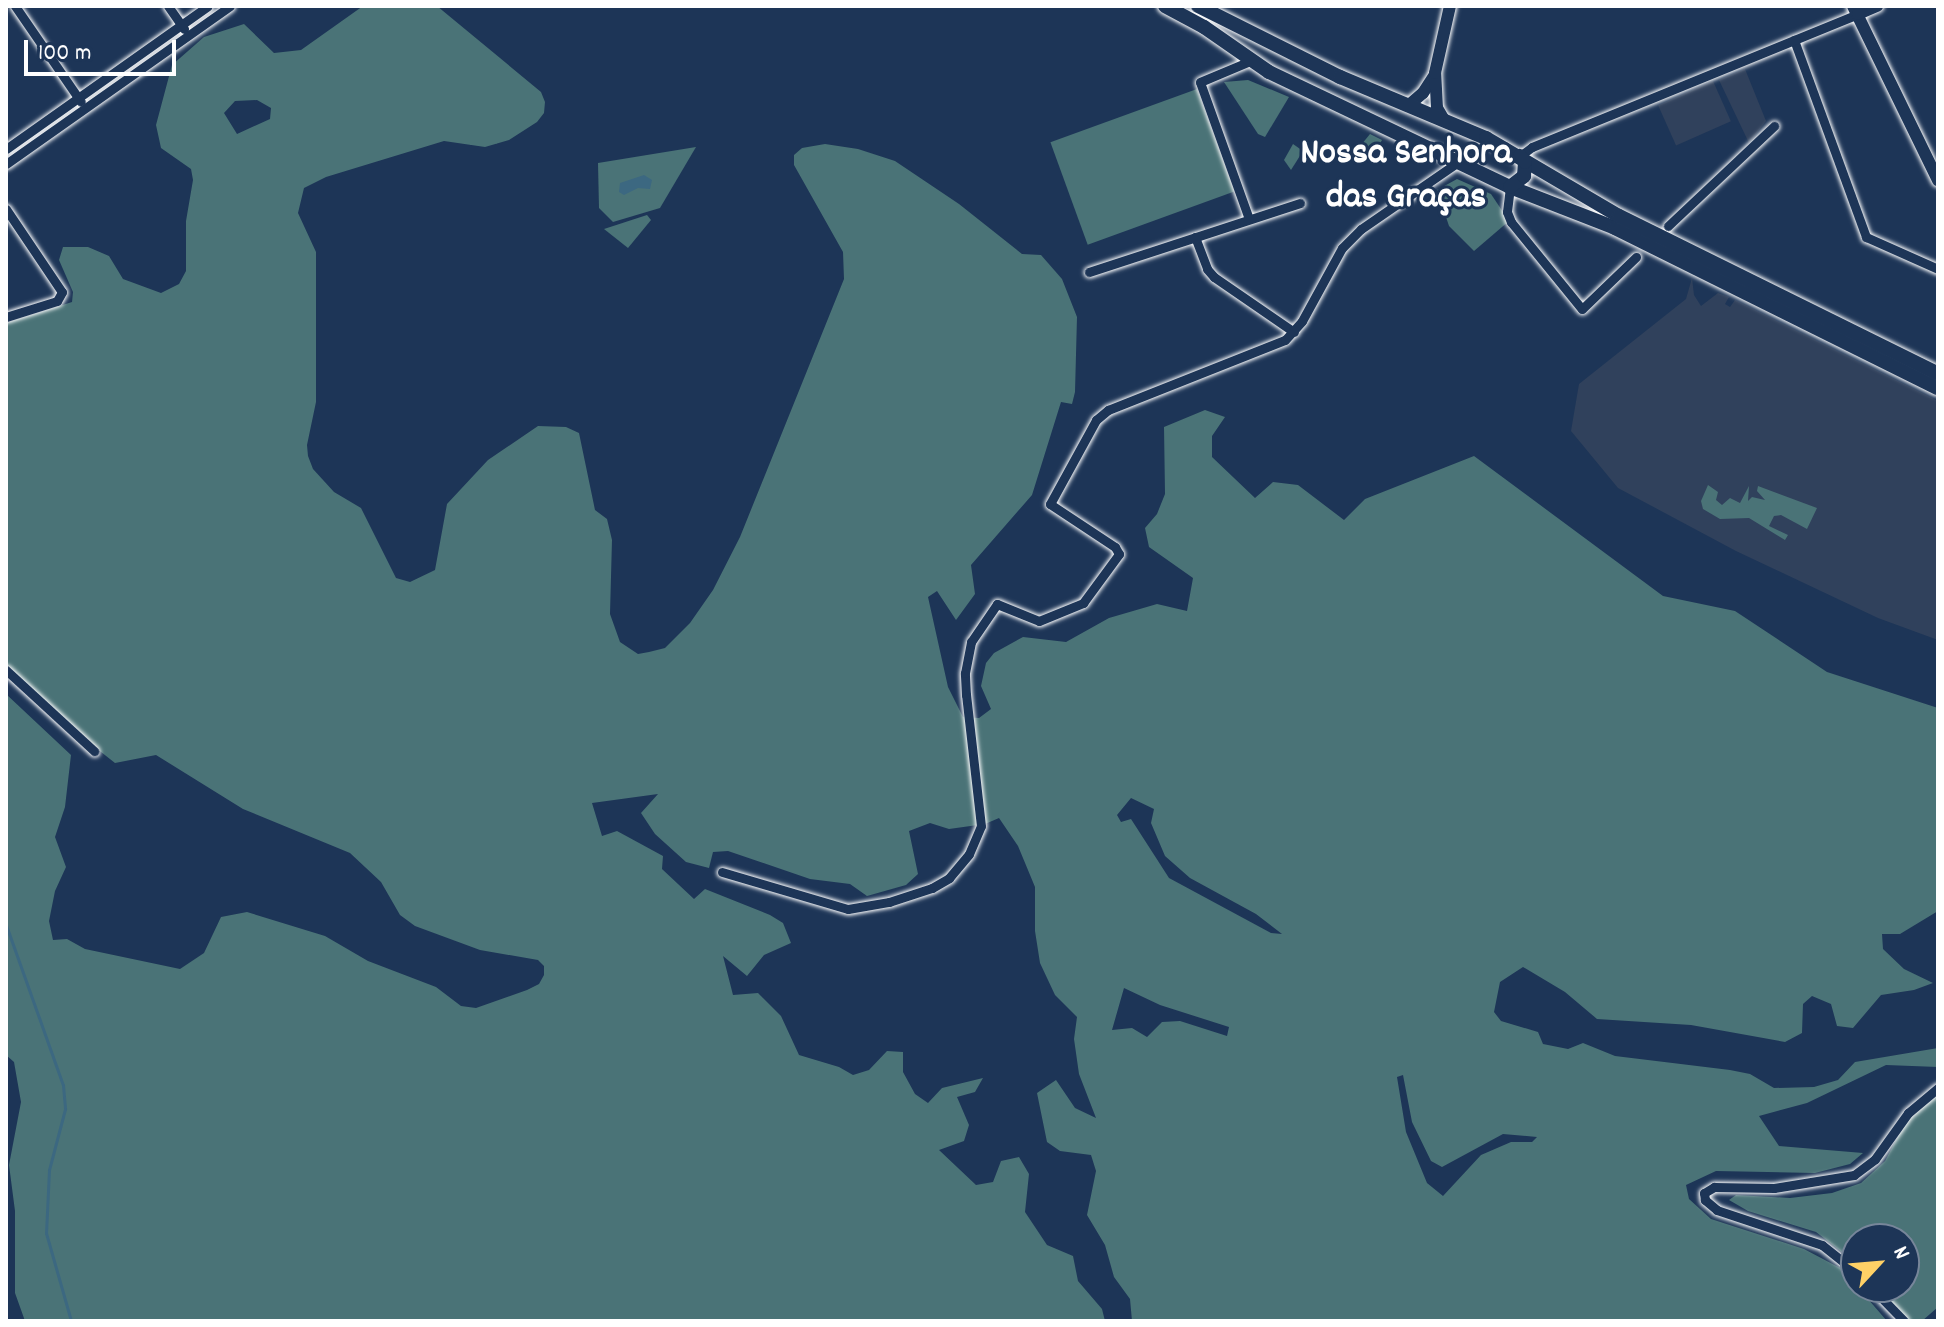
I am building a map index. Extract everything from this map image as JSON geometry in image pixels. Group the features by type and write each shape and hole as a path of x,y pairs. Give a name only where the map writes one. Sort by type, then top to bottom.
{"main road":[{"path":"1165,6 1204,27 1250,61 1510,187 1615,228 1938,388"},
{"path":"1198,6 1340,77 1443,118 1520,156 1619,216 1938,374"},
{"path":"1409,105 1428,88 1435,73 1450,6"},
{"path":"1877,6 1856,10 1882,59 1920,149 1938,180"},
{"path":"1250,61 1281,47"},
{"path":"1435,73 1437,108 1443,118"},
{"path":"1510,187 1524,176 1525,162 1520,156"}],"street":[{"path":"15,6 86,108"},
{"path":"168,6 188,35"},
{"path":"6,149 208,6"},
{"path":"6,164 230,6"},
{"path":"1520,156 1532,147 1794,40 1856,10"},
{"path":"1794,40 1866,237 1938,269"},
{"path":"1249,219 1200,82 1250,61"},
{"path":"1668,226 1774,126"},
{"path":"722,872 848,909 889,902 932,888 949,878 969,854 981,826 966,695 965,673 971,642 997,604 1039,621 1083,603 1119,554 1115,547 1050,504 1096,420 1108,410 1266,349 1294,332 1342,248 1361,229 1458,162"},
{"path":"1510,187 1507,212 1511,222 1582,309 1636,257"},
{"path":"1089,272 1300,203"},
{"path":"6,209 62,292 57,301 6,317"},
{"path":"1195,237 1207,269 1214,277 1294,332"},
{"path":"6,670 94,751"},
{"path":"1840,1259 1822,1245 1717,1210 1705,1200 1704,1193 1714,1187 1774,1188 1854,1175 1875,1159 1908,1113 1938,1088"},
{"path":"1887,1303 1904,1321"}],"shaded area":[{"path":"1745,69 1766,121 1749,143 1719,80"},
{"path":"1713,81 1731,121 1676,146 1658,105"},
{"path":"644,175 652,180 650,189 638,188 624,195 619,192 620,183"},
{"path":"1692,278 1694,295 1701,306 1718,293 1729,297 1725,304 1730,307 1735,300 1938,401 1938,640 1878,618 1736,551 1618,488 1571,431 1579,384 1686,299"}],"green space":[{"path":"363,6 437,6 541,92 545,102 544,113 537,122 509,140 485,147 444,141 326,177 304,188 298,213 316,252 316,402 307,445 308,456 313,469 334,492 361,508 396,578 410,582 435,570 447,504 488,460 538,426 566,427 579,433 595,510 607,519 612,540 610,614 620,642 638,654 665,648 690,623 713,590 740,537 844,279 843,252 794,165 794,155 802,148 825,144 858,149 895,161 959,204 1022,254 1041,255 1062,279 1077,317 1072,404 1061,402 1032,495 971,565 975,594 956,620 937,591 928,597 948,687 963,717 979,718 991,709 981,686 986,663 994,653 1023,637 1066,642 1109,618 1157,604 1187,611 1193,578 1149,547 1145,528 1157,514 1165,494 1164,427 1205,410 1225,417 1212,436 1212,457 1255,498 1273,482 1298,485 1344,520 1365,499 1474,456 1663,596 1735,611 1827,672 1938,708 1938,911 1900,934 1882,934 1883,949 1904,969 1933,983 1914,990 1881,995 1853,1028 1837,1026 1831,1004 1812,996 1803,1004 1802,1033 1785,1042 1691,1025 1597,1019 1565,992 1523,967 1500,982 1494,1012 1501,1021 1538,1032 1543,1044 1568,1049 1583,1043 1615,1056 1730,1070 1750,1074 1774,1088 1814,1087 1838,1080 1855,1062 1938,1048 1938,1067 1886,1065 1807,1103 1759,1116 1779,1146 1863,1153 1850,1164 1815,1173 1716,1171 1686,1185 1689,1199 1711,1219 1804,1249 1840,1268 1840,1303 1871,1303 1887,1321 1132,1321 1130,1299 1114,1277 1105,1245 1087,1215 1096,1171 1091,1155 1060,1151 1047,1142 1037,1093 1056,1080 1075,1108 1096,1118 1079,1074 1074,1039 1077,1017 1055,995 1040,963 1035,931 1035,887 1018,846 999,818 985,824 949,829 930,823 909,831 918,874 906,885 867,896 850,884 810,879 728,851 713,852 709,868 686,862 655,834 641,813 658,794 592,803 602,836 617,831 663,856 662,869 694,899 705,889 770,915 783,923 791,943 764,955 747,976 723,956 733,995 758,993 781,1016 799,1055 839,1067 853,1075 869,1070 887,1051 903,1052 903,1072 915,1094 928,1103 942,1088 983,1078 975,1092 957,1097 969,1125 964,1141 939,1150 976,1185 993,1182 1001,1161 1019,1157 1029,1174 1025,1212 1047,1245 1073,1256 1078,1281 1102,1309 1105,1321 25,1321 15,1293 15,1211 9,1165 21,1102 14,1062 6,1055 6,694 71,755 65,807 55,837 66,867 55,891 49,921 53,940 67,939 85,949 180,969 204,953 221,917 247,912 325,936 368,961 436,987 461,1006 476,1008 527,990 539,984 544,975 544,966 538,960 480,950 415,926 400,915 381,882 350,853 243,809 156,755 115,763 35,700 6,666 6,323 72,302 73,292 59,260 63,247 88,247 109,256 123,279 161,293 179,284 186,271 186,221 193,180 191,169 161,148 156,125 172,65 204,37 244,24 274,53 301,50","holes":["257,100 271,108 270,119 237,134 224,113 235,101","1131,798 1154,809 1151,823 1165,856 1190,878 1256,914 1282,934 1271,933 1169,878 1131,819 1121,822 1117,815","1124,988 1160,1005 1229,1027 1227,1036 1180,1021 1162,1022 1147,1037 1132,1028 1112,1030","1403,1075 1412,1122 1431,1161 1442,1167 1503,1134 1537,1137 1532,1142 1511,1142 1481,1155 1443,1196 1427,1183 1406,1132 1397,1077"]},
{"path":"1248,80 1289,97 1265,137 1258,134 1224,82"},
{"path":"1197,89 1234,191 1088,245 1050,142"},
{"path":"1370,134 1382,140 1372,158 1357,150"},
{"path":"1293,144 1303,151 1291,170 1284,160"},
{"path":"696,147 660,208 613,222 599,208 598,163"},
{"path":"1457,179 1491,194 1509,221 1474,251 1449,226 1437,190"},
{"path":"647,215 651,220 628,248 604,229"},
{"path":"1708,485 1718,492 1716,500 1722,505 1730,498 1740,503 1749,486 1748,501 1752,497 1765,500 1757,491 1758,486 1817,508 1807,529 1781,515 1774,516 1769,526 1788,535 1785,540 1749,518 1720,519 1703,509 1701,501"},
{"path":"1938,1094 1938,1307 1922,1321 1908,1321 1892,1303 1920,1303 1920,1223 1840,1223 1840,1251 1816,1232 1748,1211 1729,1200 1736,1195 1790,1198 1832,1193 1861,1183 1885,1161 1905,1123"}],"waterway":[{"path":"6,925 63,1085 65,1109 49,1170 46,1233 71,1321"}],"district":[{"name":"Nossa Senhora das Graças","path":"1406,177"}]}
